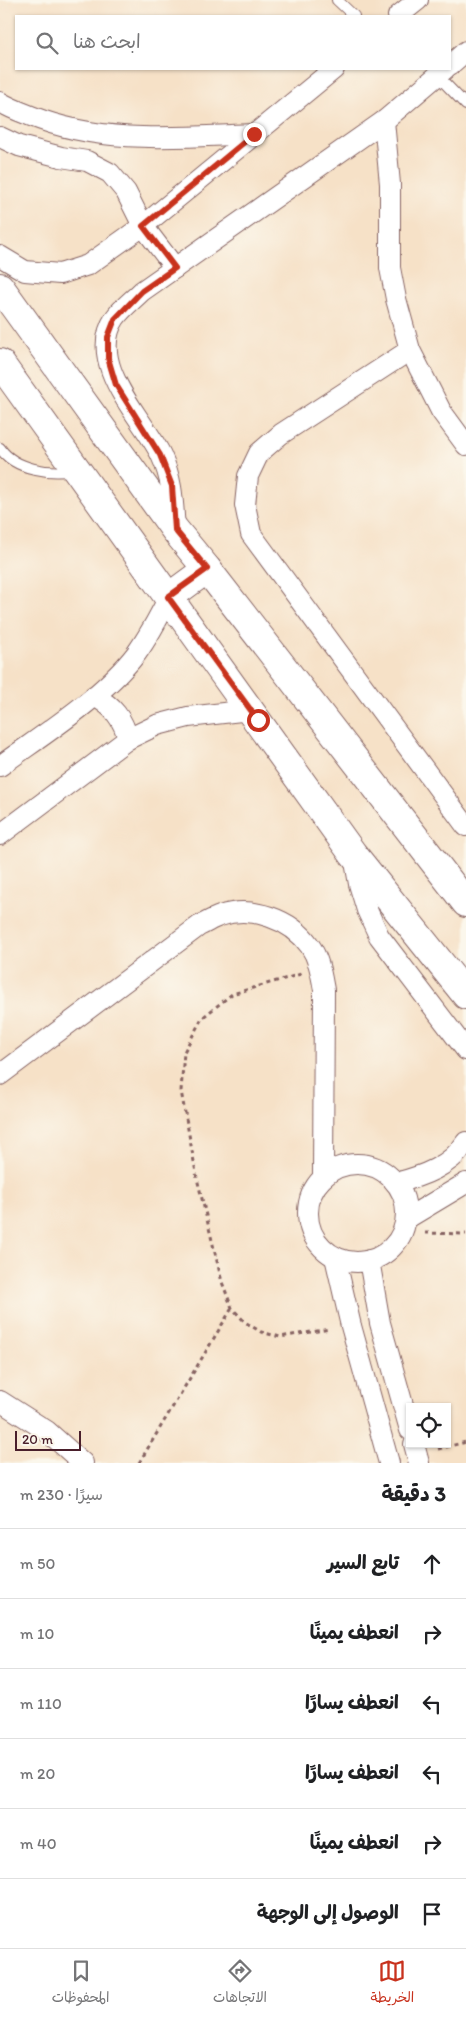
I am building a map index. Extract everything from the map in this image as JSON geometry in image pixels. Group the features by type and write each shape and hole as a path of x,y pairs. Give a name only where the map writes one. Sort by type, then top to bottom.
{"street":[{"path":"399,15 418,0"},
{"path":"451,61 466,50"},
{"path":"0,256 25,271 60,274 88,265 143,226 333,70"},
{"path":"175,530 172,486 160,455 116,385 108,358 108,337 115,319 142,291 384,121 439,70"},
{"path":"0,102 45,122 104,136 154,138 254,134"},
{"path":"384,121 390,184 390,268 396,299 410,350 441,411 466,446"},
{"path":"0,137 19,146 61,157 87,161 102,167 110,173 126,192 143,226 175,268"},
{"path":"0,286 175,530 466,903"},
{"path":"410,350 281,434 259,453 248,476 245,505 251,534 466,826"},
{"path":"0,363 354,854 466,995"},
{"path":"0,766 106,686 136,654 159,617 168,597 207,569"},
{"path":"94,696 113,709 123,723 128,739"},
{"path":"0,834 128,739 157,725 188,717 250,710"},
{"path":"354,854 359,884 378,936 466,1050"},
{"path":"0,1075 199,926 221,915 246,912 270,916 292,928 310,946 320,968 324,990 323,1178"},
{"path":"396,1183 421,1176 444,1164 466,1142"},
{"path":"404,1226 406,1206 396,1183 374,1167 361,1164 347,1165 334,1170 323,1178 311,1197 308,1209 312,1231 318,1241 335,1256 358,1262 380,1256 389,1250 404,1226 466,1183"},
{"path":"335,1256 351,1326 389,1463"},
{"path":"369,1260 380,1323 406,1416"},
{"path":"0,1401 47,1431 83,1463"}],"lane":[{"path":"337,0 353,15"},
{"path":"441,70 466,105"},
{"path":"0,448 10,457 30,467 45,471 61,472 76,470"}],"path":[{"path":"320,968 232,994 202,1018 184,1052 181,1090 195,1168 222,1282 232,1308 245,1322 261,1332 280,1337 351,1326"},
{"path":"404,1226 466,1234"},
{"path":"139,1463 232,1308"},
{"path":"416,1454 466,1442"}],"route":[{"path":"254,134 143,226 175,268 142,291 115,319 108,337 108,358 116,385 160,455 172,486 175,530 207,569 168,597 258,720"}]}
